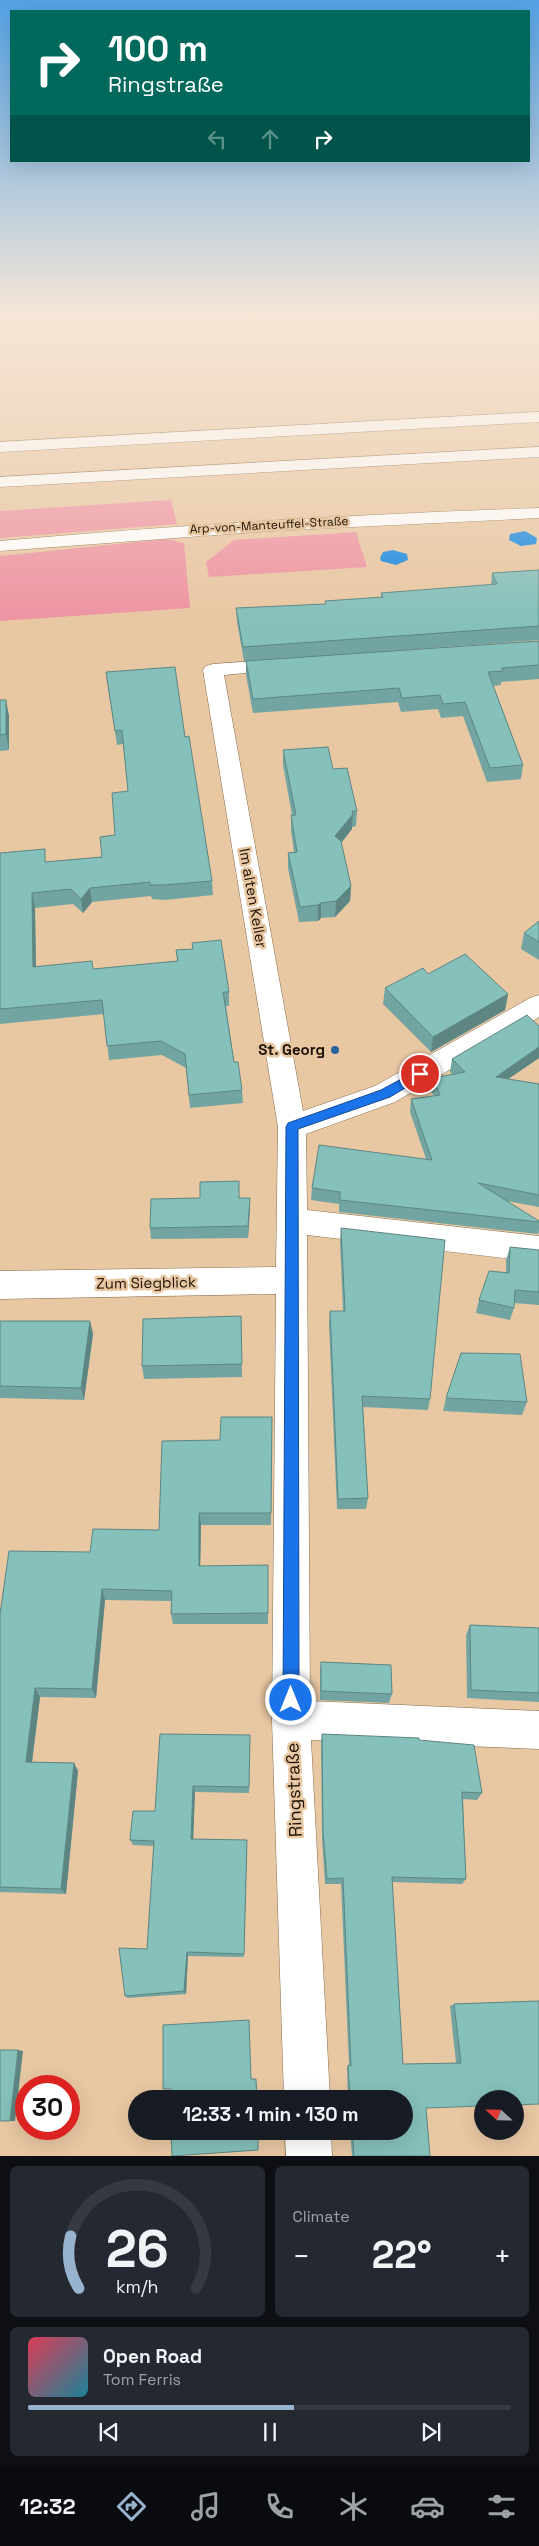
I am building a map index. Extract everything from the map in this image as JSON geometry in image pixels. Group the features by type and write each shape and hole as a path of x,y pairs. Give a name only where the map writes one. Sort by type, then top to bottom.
{"main road":[{"path":"0,446 528,418"},
{"path":"0,482 539,452"},
{"name":"Arp-von-Manteuffel-Straße","path":"0,546 199,528 416,516 539,513"},
{"name":"Im alten Keller","path":"292,1127 213,670 302,664"},
{"path":"292,1127 386,1094 539,1005"},
{"name":"Ringstraße","path":"292,1127 291,1720 307,2090"},
{"path":"293,1221 539,1249"},
{"name":"Zum Siegblick","path":"0,1285 292,1280"},
{"path":"291,1720 539,1730"},
{"path":"308,2140 309,2156"}],"shaded area":[{"path":"171,500 177,524 0,538 0,511"},
{"path":"356,532 367,567 209,577 206,562 234,540"},
{"path":"167,539 184,543 190,608 0,621 0,556"}],"water":[{"path":"525,531 537,538 536,544 521,546 509,540 510,534"},
{"path":"393,550 407,554 408,560 396,565 381,561 380,558 383,552"}],"building":[{"path":"539,570 539,626 243,647 236,608 326,604 325,601 383,597 381,593 497,584 492,573"},
{"path":"539,641 539,665 502,668 503,671 488,672 523,765 490,768 465,702 443,704 440,695 402,698 399,688 253,699 246,661"},
{"path":"175,667 185,737 189,736 212,881 164,885 150,885 150,882 90,888 81,899 71,889 32,893 33,967 92,961 93,969 178,961 176,950 193,949 192,943 221,940 229,992 223,992 234,1062 238,1062 242,1090 189,1095 185,1054 161,1041 107,1046 102,1000 0,1009 0,853 45,849 45,862 102,857 100,837 115,835 112,793 128,791 122,730 115,731 106,672"},
{"path":"0,700 6,700 6,734 0,735"},
{"path":"328,747 333,769 347,768 357,811 352,811 353,814 335,836 341,841 351,886 336,901 300,907 288,853 297,852 291,815 296,815 283,750"},
{"path":"539,921 539,942 524,933"},
{"path":"465,954 508,994 433,1037 385,988 423,968 428,974"},
{"path":"527,1015 539,1026 539,1047 496,1077 539,1084 539,1195 478,1183 539,1222 340,1200 340,1192 312,1188 319,1145 432,1160 411,1099 440,1095 433,1078 465,1072 452,1059"},
{"path":"239,1181 239,1198 250,1198 248,1226 150,1228 151,1199 200,1198 200,1182"},
{"path":"341,1228 445,1240 430,1399 362,1396 368,1498 338,1499 330,1311 345,1311"},
{"path":"510,1247 539,1250 539,1292 515,1290 514,1308 479,1300 489,1271 509,1273"},
{"path":"241,1316 242,1364 142,1366 143,1319"},
{"path":"0,1321 90,1321 81,1388 0,1386"},
{"path":"461,1353 520,1354 527,1402 446,1398"},
{"path":"221,1417 272,1417 271,1513 199,1513 199,1566 268,1565 268,1613 171,1614 172,1591 102,1589 92,1689 35,1688 26,1762 74,1763 61,1889 0,1887 0,1614 9,1551 90,1552 93,1529 159,1530 162,1441 220,1440"},
{"path":"470,1625 539,1628 539,1693 471,1690"},
{"path":"321,1662 391,1665 392,1694 321,1691"},
{"path":"160,1734 250,1735 249,1787 193,1786 191,1839 247,1840 244,1954 187,1952 184,1991 125,1996 119,1948 147,1949 154,1841 130,1840 133,1811 155,1811"},
{"path":"322,1734 419,1738 419,1740 474,1745 482,1793 462,1792 466,1879 392,1877 403,2064 461,2063 454,2004 539,2001 539,2104 524,2105 524,2090 474,2090 474,2106 426,2108 430,2156 354,2156 353,2140 413,2140 413,2090 349,2090 348,2065 351,2066 343,1878 327,1879 323,1831"},
{"path":"249,2020 251,2079 256,2079 257,2090 163,2089 163,2025"},
{"path":"0,2050 18,2050 10,2121 0,2121"},
{"path":"171,2140 258,2140 258,2150 172,2156"}],"place":[{"name":"St. Georg","path":"335,1050"}],"route":[{"path":"291,1700 292,1127 386,1094 420,1074"}]}
